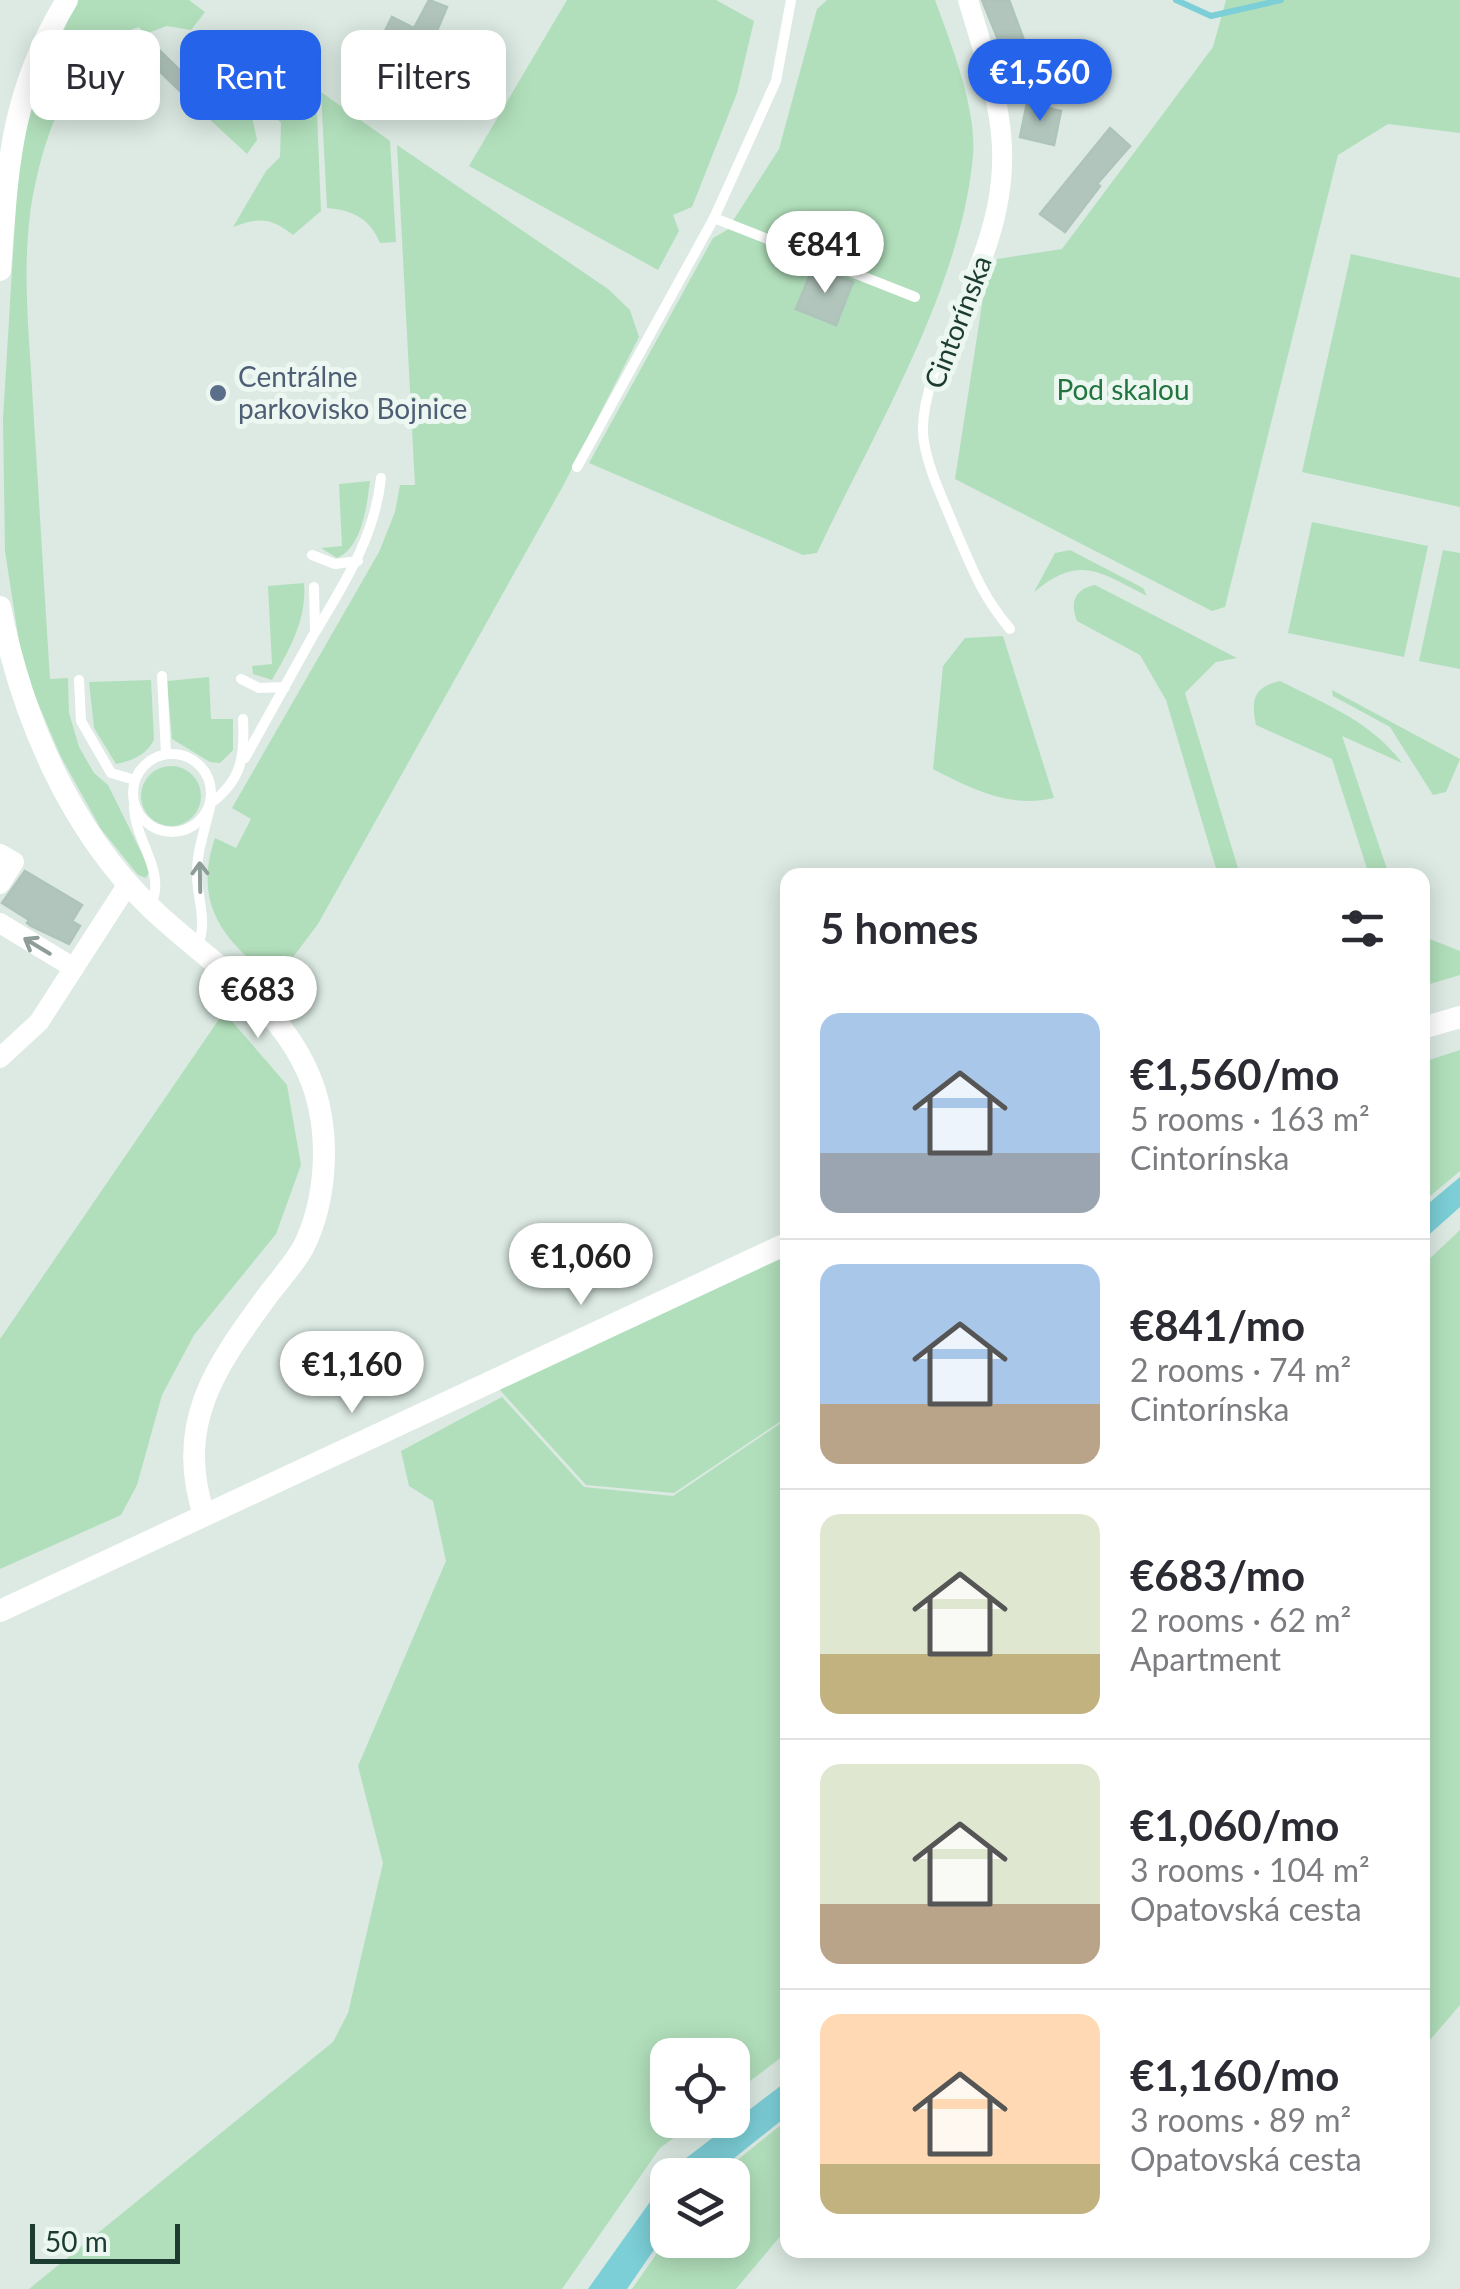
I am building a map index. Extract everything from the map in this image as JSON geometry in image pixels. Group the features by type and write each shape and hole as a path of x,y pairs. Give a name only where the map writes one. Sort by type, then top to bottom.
{"street":[{"path":"0,270 10,145 23,89 46,34 66,0"},
{"name":"Cintorínska","path":"968,0 999,102 1004,154 1001,198 989,244 973,282"},
{"path":"0,607 11,660 52,768 81,818 150,908 265,1004 294,1048 315,1091 323,1172 318,1209 303,1248 222,1358 196,1415 193,1474 204,1515"},
{"path":"0,854 14,862 0,884"},
{"path":"0,1058 40,1022 128,884"},
{"path":"0,923 74,968"},
{"path":"1430,1026 1460,1017"},
{"path":"0,1611 780,1247"}],"lane":[{"path":"578,467 714,218 776,82 791,0"},
{"path":"714,218 915,297"},
{"name":"Cintorínska","path":"973,282 926,406 923,439 932,472 982,596 1010,628"},
{"path":"134,805 145,822 163,832 184,831 201,820 210,803 227,791 358,560 378,512 381,478"},
{"path":"312,555 335,564 358,560"},
{"path":"314,586 316,632"},
{"path":"162,676 166,754"},
{"path":"241,679 259,688 285,687"},
{"path":"80,680 81,721 111,773 134,780"},
{"path":"243,719 245,759"},
{"path":"150,908 158,892 156,872 134,825 134,780 152,759 166,754 196,761 206,772 210,803 197,873 205,929 197,949"}],"green space":[{"path":"77,0 189,0 205,12 191,30 167,26 156,30 64,30"},
{"path":"567,0 716,0 754,21 737,93 692,207 673,215 679,231 658,270 469,166 496,120 506,120 506,103"},
{"path":"827,0 935,0 967,97 973,155 952,256 934,308 817,553 803,555 589,463 713,238 727,230 779,149 817,9"},
{"name":"Pod skalou","path":"1226,0 1460,0 1460,133 1388,124 1338,155 1225,607 1212,611 955,479 987,272 997,259 1062,249 1213,47"},
{"path":"321,92 341,106 341,120 360,120 390,141 396,242 380,243 371,227 359,217 327,208"},
{"path":"30,115 30,120 55,120 34,189 27,262 50,679 68,678 69,713 79,747 94,773 108,785 150,870 146,878 138,875 101,829 61,757 23,668 5,551 3,419 19,154"},
{"path":"210,120 253,120 257,140 247,154"},
{"path":"278,120 317,120 321,211 293,235 265,221 233,227 266,171 280,157"},
{"path":"397,145 608,289 630,310 639,337 563,486 318,924 275,981 241,951 218,920 211,903 209,862 215,838 236,848 251,819 232,808 379,552 395,512 400,485 415,485"},
{"path":"1351,254 1460,278 1460,507 1302,472"},
{"path":"370,481 358,536 337,558 321,548 342,546 339,484"},
{"path":"1312,522 1428,546 1404,657 1288,633"},
{"path":"1070,550 1143,588 1147,596 1102,574 1077,570 1050,580 1034,592 1055,553"},
{"path":"1443,550 1460,553 1460,669 1419,661"},
{"path":"304,583 300,621 279,668 272,680 253,674 252,666 272,664 268,586"},
{"path":"1095,585 1237,658 1216,662 1185,693 1238,868 1216,868 1166,700 1140,655 1077,621 1074,608 1082,590"},
{"path":"1003,636 1054,798 1006,799 933,769 943,666 965,638"},
{"path":"209,677 211,719 233,719 233,750 220,763 210,762 172,739 167,681"},
{"path":"151,680 154,740 138,756 116,764 94,728 89,682"},
{"path":"1280,681 1330,706 1377,736 1402,763 1342,736 1387,868 1367,868 1332,759 1256,725 1256,696 1264,687"},
{"path":"1332,690 1460,759 1446,792 1433,795 1390,727 1333,696"},
{"path":"171,766 192,775 201,796 192,817 171,826 150,817 141,796 150,775"},
{"path":"1430,939 1460,951 1460,975 1430,984"},
{"path":"224,1012 287,1085 301,1165 276,1234 194,1335 162,1395 137,1485 121,1515 0,1569 0,1339"},
{"path":"1460,1050 1460,1171 1430,1196 1430,1060"},
{"path":"1460,1230 1460,2005 1430,2040 1430,1258"},
{"path":"780,1259 780,1422 674,1493 586,1485 499,1389"},
{"path":"502,1397 584,1487 673,1496 780,1424 780,2058 750,2081 750,2038 650,2038 650,2138 674,2138 650,2158 562,2289 29,2289 333,2042 348,2013 383,1863 358,1766 446,1561 433,1501 409,1486 401,1451"},
{"path":"780,2126 780,2236 736,2289 632,2289 654,2258 750,2258 750,2158 740,2158"}],"water":[{"path":"1460,1177 1460,1207 1430,1234 1430,1202"},
{"path":"780,2086 780,2122 734,2158 686,2158 712,2138 750,2138 750,2109"},
{"path":"650,2202 650,2256 627,2289 588,2289"}],"building":[{"path":"429,0 447,7 437,30 386,30 392,17 414,28"},
{"path":"982,0 1009,0 1031,59 1003,67 997,37"},
{"path":"160,51 180,70 180,91 160,72"},
{"path":"1027,103 1061,111 1054,145 1020,137"},
{"path":"1110,128 1130,146 1097,184 1100,186 1065,232 1040,214"},
{"path":"813,267 853,282 836,325 796,309"},
{"path":"25,871 82,905 72,921 80,926 69,944 31,926 29,920 2,903"}],"waterway":[{"path":"1176,0 1211,16 1281,0"}],"place":[{"name":"Centrálne parkovisko Bojnice","path":"218,393"}]}
